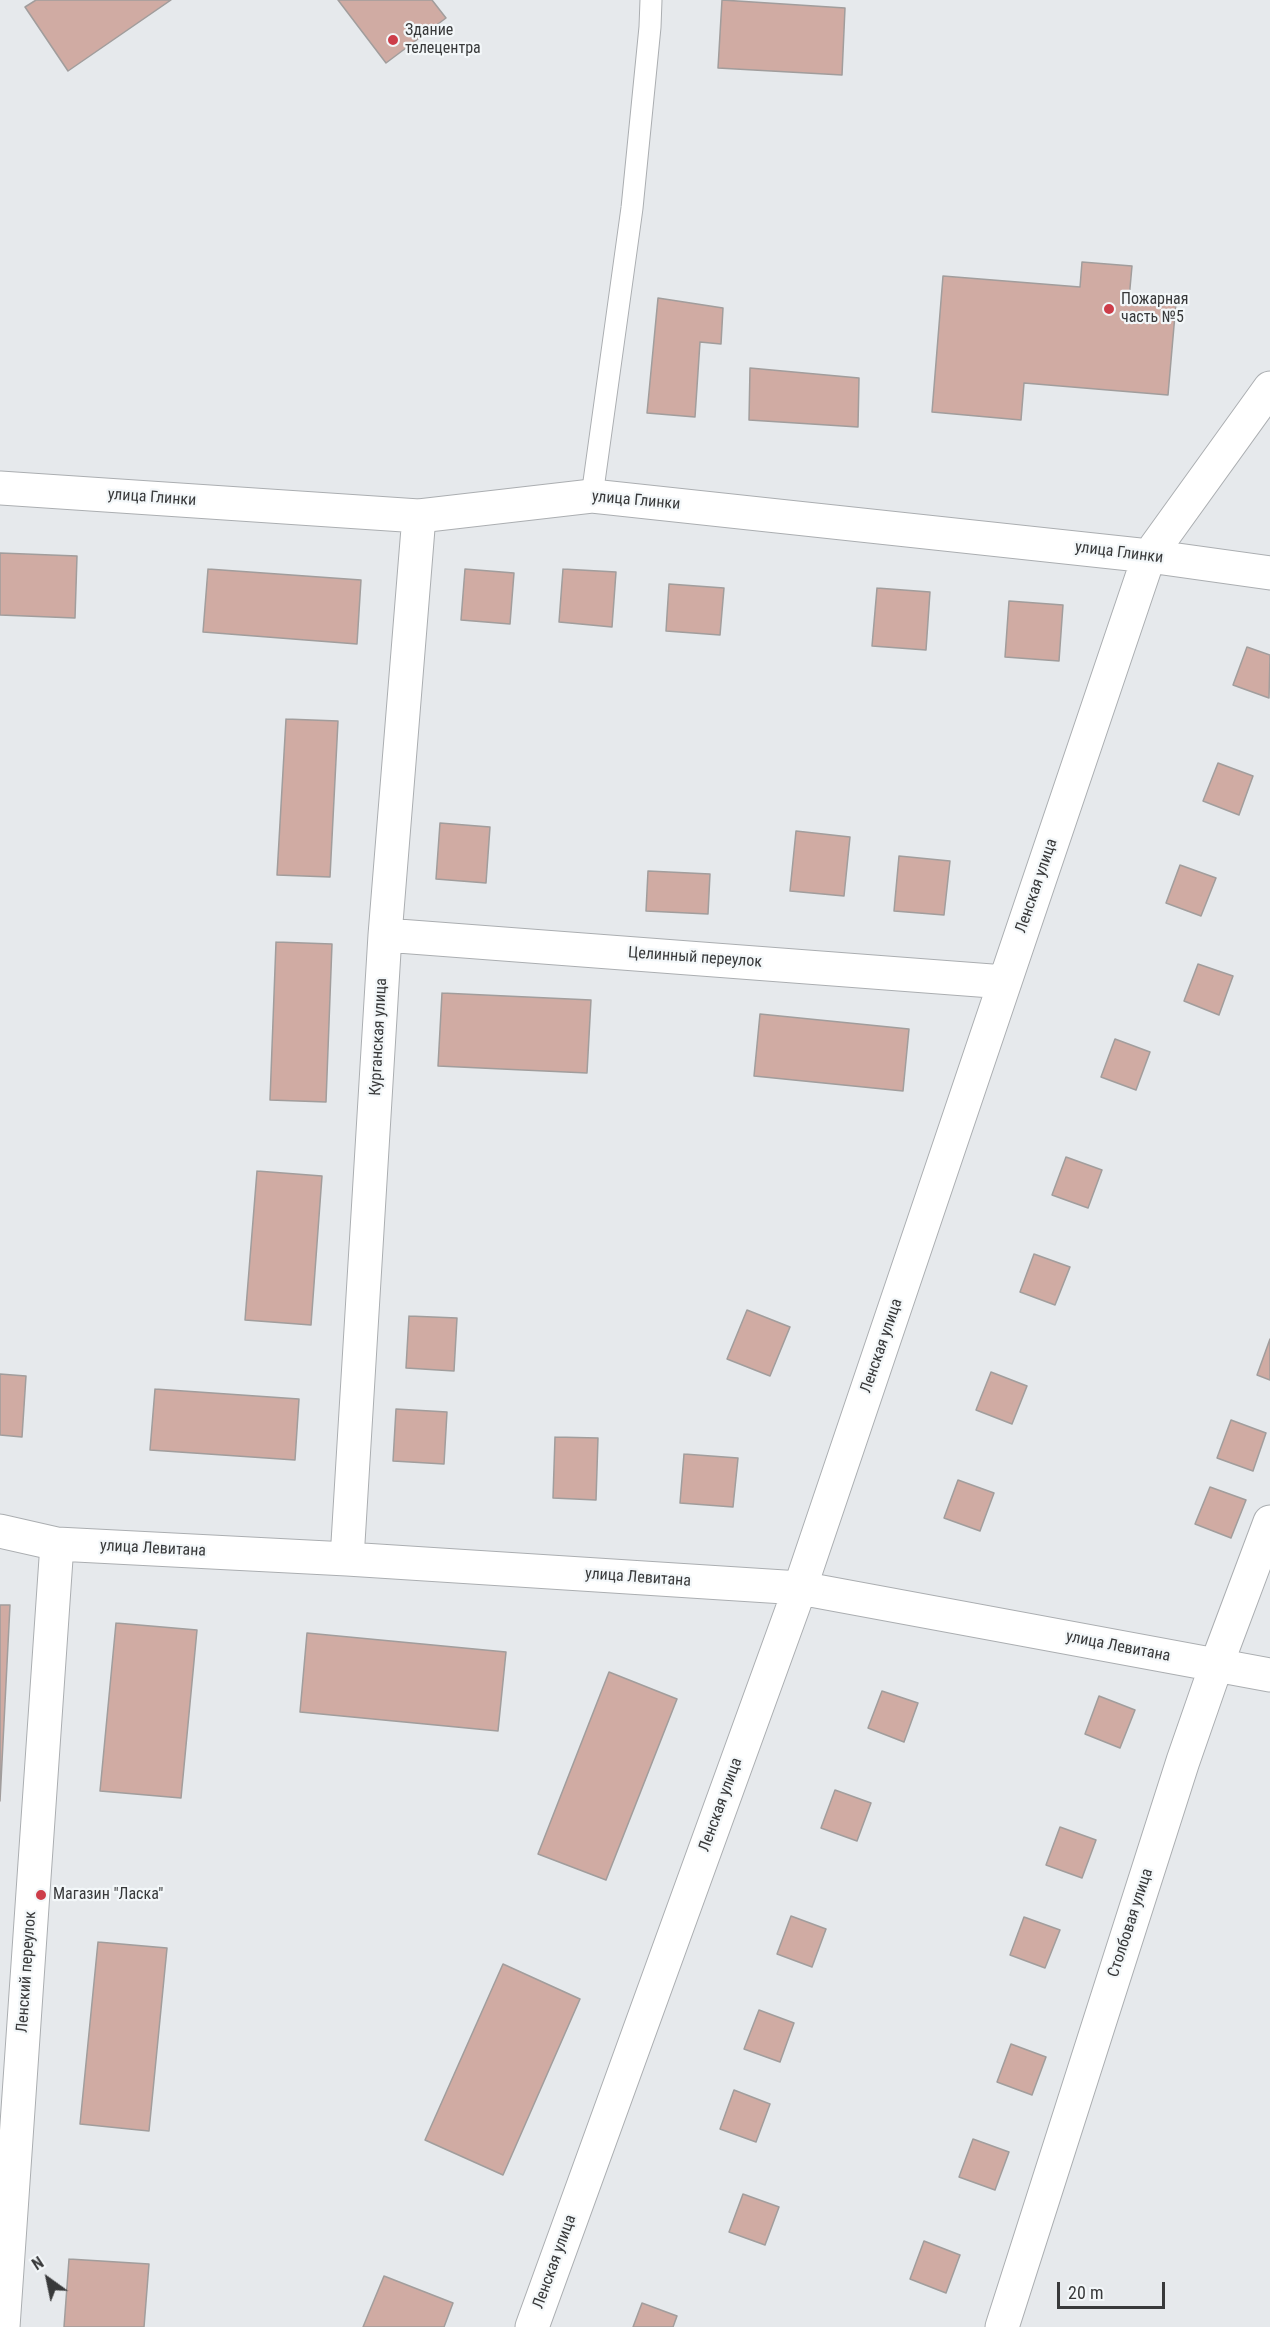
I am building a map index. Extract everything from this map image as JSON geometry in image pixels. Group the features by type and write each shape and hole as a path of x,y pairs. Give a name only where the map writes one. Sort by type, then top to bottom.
{"street":[{"name":"Ленская улица","path":"532,2327 800,1588 1149,556 1270,388"},
{"name":"улица Глинки","path":"0,488 419,516 592,496 1149,556 1270,573"},
{"name":"Курганская улица","path":"347,1559 385,934 419,516"},
{"name":"Целинный переулок","path":"385,934 1005,981"},
{"name":"Столбовая улица","path":"1002,2327 1179,1772 1270,1522"},
{"name":"улица Левитана","path":"0,1531 57,1544 347,1559 800,1588 1270,1675"},
{"name":"Ленский переулок","path":"3,2327 57,1544"}],"lane":[{"path":"592,496 632,208 651,0"}],"building":[{"path":"36,0 171,0 68,71 25,7"},
{"name":"Здание телецентра","path":"338,0 432,0 446,18 386,63"},
{"path":"722,0 845,8 842,75 718,68"},
{"path":"1082,262 1132,266 1129,299 1176,303 1168,395 1024,383 1021,420 932,412 943,276 1080,287"},
{"path":"658,298 723,308 721,344 700,342 695,417 647,413"},
{"path":"750,368 859,378 858,427 749,420"},
{"path":"0,553 77,556 75,618 0,615"},
{"path":"208,569 361,580 357,644 203,632"},
{"path":"465,569 514,573 510,624 461,620"},
{"path":"563,569 616,572 612,627 559,622"},
{"path":"669,584 724,588 720,635 666,631"},
{"path":"877,588 930,592 926,650 872,646"},
{"path":"1009,601 1063,605 1059,661 1005,657"},
{"path":"1247,647 1270,655 1269,698 1233,685"},
{"path":"286,719 338,721 330,877 277,875"},
{"path":"1218,763 1253,776 1239,815 1203,801"},
{"path":"440,823 490,827 486,883 436,879"},
{"path":"796,831 850,837 844,896 790,891"},
{"path":"899,856 950,861 944,915 894,911"},
{"path":"1180,865 1216,878 1201,916 1166,903"},
{"path":"648,871 710,874 708,914 646,911"},
{"path":"276,942 332,944 326,1102 270,1100"},
{"path":"1198,964 1233,976 1219,1015 1184,1001"},
{"path":"442,993 591,1000 587,1073 438,1066"},
{"path":"760,1014 909,1029 903,1091 754,1076"},
{"path":"1115,1039 1150,1052 1136,1090 1101,1077"},
{"path":"1066,1157 1102,1170 1088,1208 1052,1195"},
{"path":"257,1171 322,1176 311,1325 245,1320"},
{"path":"1034,1254 1070,1267 1055,1305 1020,1292"},
{"path":"747,1310 790,1327 770,1376 727,1359"},
{"path":"409,1316 457,1318 454,1371 406,1368"},
{"path":"1270,1339 1270,1380 1257,1375"},
{"path":"991,1372 1027,1386 1012,1424 976,1410"},
{"path":"0,1374 26,1376 22,1437 0,1435"},
{"path":"155,1389 299,1399 295,1460 150,1450"},
{"path":"396,1409 447,1412 444,1464 393,1461"},
{"path":"1231,1420 1266,1433 1253,1471 1217,1458"},
{"path":"555,1437 598,1438 596,1500 553,1498"},
{"path":"684,1454 738,1458 733,1507 680,1503"},
{"path":"958,1480 994,1493 980,1531 944,1518"},
{"path":"1210,1487 1246,1500 1231,1538 1195,1524"},
{"path":"0,1605 10,1605 0,1801"},
{"path":"116,1623 197,1630 181,1798 100,1791"},
{"path":"307,1633 506,1652 498,1731 300,1712"},
{"path":"609,1672 677,1699 606,1880 538,1854"},
{"path":"882,1691 918,1703 904,1742 868,1728"},
{"path":"1099,1696 1135,1710 1120,1748 1085,1734"},
{"path":"835,1790 871,1803 857,1841 821,1828"},
{"path":"1060,1827 1096,1840 1082,1878 1046,1865"},
{"path":"791,1916 826,1929 812,1967 777,1954"},
{"path":"1024,1917 1060,1930 1045,1968 1010,1955"},
{"path":"98,1942 167,1948 149,2131 80,2124"},
{"path":"503,1964 580,1999 503,2175 425,2140"},
{"path":"759,2010 794,2023 780,2062 744,2049"},
{"path":"1011,2044 1046,2057 1032,2095 997,2082"},
{"path":"734,2090 770,2104 756,2142 720,2129"},
{"path":"973,2139 1009,2152 995,2190 959,2177"},
{"path":"743,2194 779,2207 765,2245 729,2232"},
{"path":"924,2241 960,2255 946,2293 910,2279"},
{"path":"69,2259 149,2264 144,2327 64,2327"},
{"path":"384,2276 453,2303 444,2327 363,2327"},
{"path":"642,2303 677,2316 673,2327 633,2327"}],"place":[{"name":"Здание телецентра","path":"393,40"},
{"name":"Пожарная часть №5","path":"1109,309"},
{"name":"Магазин \"Ласка\"","path":"41,1895"}]}
